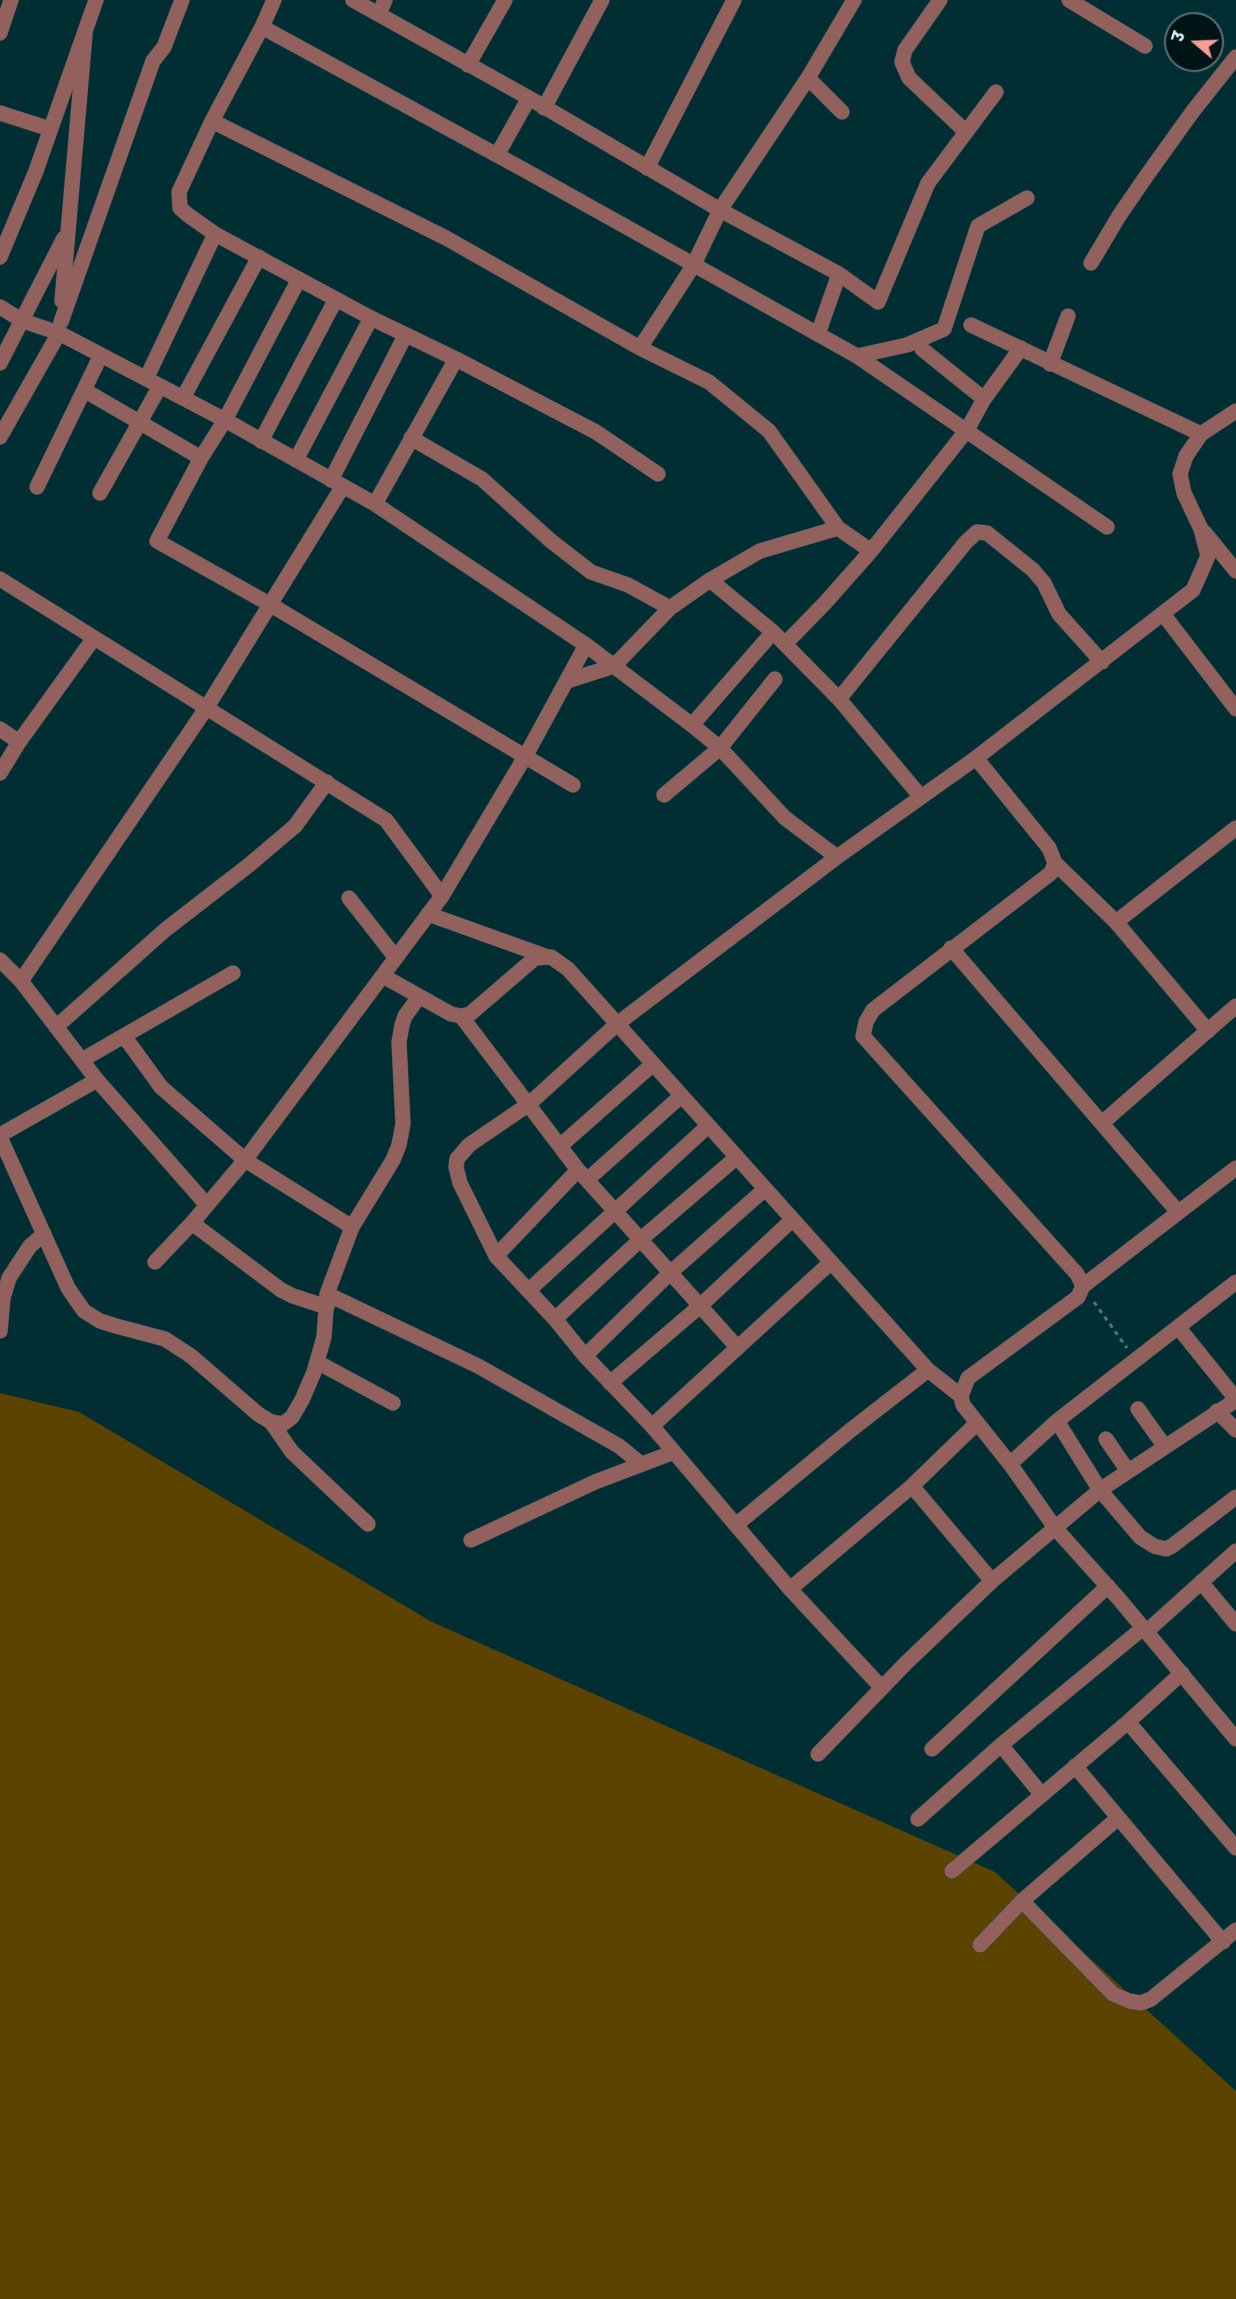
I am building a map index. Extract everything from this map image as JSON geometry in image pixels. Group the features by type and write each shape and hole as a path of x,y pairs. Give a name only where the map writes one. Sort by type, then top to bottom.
{"street":[{"path":"0,33 11,0"},
{"path":"0,257 36,171 96,0"},
{"path":"85,35 60,322 153,61 164,47 182,0"},
{"path":"274,0 212,121 179,192 180,208 216,234 371,318 456,359 596,432 658,474"},
{"path":"353,0 382,7 468,65 529,98 720,210 838,274 878,302 928,183 996,92"},
{"path":"468,65 505,0"},
{"path":"544,108 602,0"},
{"path":"646,168 734,0"},
{"path":"640,348 693,266 720,210 808,78 854,0"},
{"path":"940,0 905,50 902,62 909,78 966,132"},
{"path":"1076,1 1145,46"},
{"path":"262,27 857,356 1107,527"},
{"path":"1091,263 1145,178 1193,111 1236,57"},
{"path":"808,78 842,112"},
{"path":"497,155 529,98"},
{"path":"0,113 50,129"},
{"path":"212,121 446,238 640,348 708,382 769,431 838,528 871,551"},
{"path":"857,356 907,345 944,329 978,226 1027,198"},
{"path":"0,363 68,230"},
{"path":"146,379 216,234"},
{"path":"183,398 259,257"},
{"path":"818,334 838,274"},
{"path":"299,279 225,420 201,458 157,541 271,605 573,785"},
{"path":"261,441 336,299"},
{"path":"0,307 23,321 59,333 225,420 375,504 586,645 692,725 720,748 785,818 837,856"},
{"path":"1050,364 1068,316"},
{"path":"296,460 371,318"},
{"path":"971,325 1201,434"},
{"path":"0,437 59,333"},
{"path":"21,981 207,707 271,605 337,483 405,336"},
{"path":"785,644 871,551 967,430 984,399 1021,348"},
{"path":"922,349 984,399"},
{"path":"37,487 101,355"},
{"path":"375,504 456,359"},
{"path":"99,493 160,386"},
{"path":"84,390 201,458"},
{"path":"882,1688 790,1589 652,1426 585,1356 555,1319 496,1256 460,1183 456,1167 457,1159 469,1145 529,1104 617,1024 837,856 976,758 1164,615 1193,590 1208,556 1201,529 1184,493 1180,474 1186,456 1201,434 1236,411"},
{"path":"411,438 482,478 551,541 591,572 628,585 670,608"},
{"path":"567,681 614,666 670,608 710,580 760,551 838,528"},
{"path":"1201,529 1236,570"},
{"path":"839,699 966,542 977,532 987,533 1033,570 1047,588 1059,614 1102,662"},
{"path":"0,579 386,820 442,896"},
{"path":"710,580 773,632 839,699 921,797"},
{"path":"1164,615 1236,708"},
{"path":"692,725 773,632"},
{"path":"0,773 94,638"},
{"path":"155,1262 192,1223 245,1160 442,896 526,755 586,645"},
{"path":"664,795 720,748 775,679"},
{"path":"0,729 20,742"},
{"path":"976,758 1049,848 1055,863 1116,922 1208,1031"},
{"path":"56,1027 165,930 249,866 295,826 327,782"},
{"path":"1116,922 1236,828"},
{"path":"1055,863 1051,873 873,1010 866,1022 863,1036 1077,1274 1083,1286"},
{"path":"350,898 396,958"},
{"path":"428,914 551,957 568,969 928,1370 961,1396"},
{"path":"951,948 1178,1212"},
{"path":"383,976 451,1014 461,1016 470,1014 535,958 545,956"},
{"path":"0,960 21,981 97,1080 206,1204"},
{"path":"82,1060 233,973"},
{"path":"271,1422 283,1424 292,1417 302,1400 317,1362 324,1337 327,1300 351,1227 393,1160 399,1145 403,1124 399,1042 405,1016 419,997"},
{"path":"1102,1123 1236,1006"},
{"path":"461,1016 582,1175 737,1347"},
{"path":"124,1036 161,1088 245,1160 351,1227"},
{"path":"560,1146 653,1064"},
{"path":"97,1080 0,1136 68,1288 84,1311 100,1321 165,1339 179,1347 271,1422 292,1452 368,1524"},
{"path":"496,1256 582,1175 681,1096"},
{"path":"529,1290 708,1126"},
{"path":"555,1319 640,1240 736,1157"},
{"path":"1236,1167 1083,1286 1077,1297 968,1378 961,1396 963,1405 1010,1464 1056,1529 1108,1586 1236,1739"},
{"path":"585,1356 670,1273 765,1189"},
{"path":"610,1383 700,1306 792,1220"},
{"path":"192,1223 281,1290 293,1296 327,1300 478,1366 612,1442 641,1464"},
{"path":"0,1331 3,1298 9,1278 30,1246 44,1234"},
{"path":"0,1270 19,1261"},
{"path":"652,1426 831,1263"},
{"path":"1010,1464 1057,1421 1236,1282"},
{"path":"818,1754 992,1581 1100,1490 1236,1400 1178,1327"},
{"path":"317,1362 393,1403"},
{"path":"737,1524 928,1370"},
{"path":"1138,1409 1166,1447"},
{"path":"1217,1411 1236,1430"},
{"path":"1057,1421 1100,1490 1140,1538 1154,1546 1166,1548 1172,1546 1236,1497"},
{"path":"790,1589 912,1486 977,1423"},
{"path":"1106,1439 1128,1471"},
{"path":"471,1540 595,1482 674,1452"},
{"path":"912,1486 992,1581"},
{"path":"918,1819 1142,1627 1201,1582 1236,1551"},
{"path":"1201,1582 1236,1624"},
{"path":"932,1749 1108,1586"},
{"path":"952,1871 1128,1722 1182,1673"},
{"path":"1128,1722 1236,1848"},
{"path":"1002,1745 1042,1795"},
{"path":"1076,1766 1223,1942"},
{"path":"980,1945 1022,1900 1118,1818"},
{"path":"1022,1900 1113,1994 1141,2003 1151,1999 1236,1930"}],"path":[{"path":"1083,1286 1135,1359"}],"shaded area":[{"path":"0,1393 79,1412 432,1622 995,1872 1236,2091 1236,2299 0,2299"}]}
